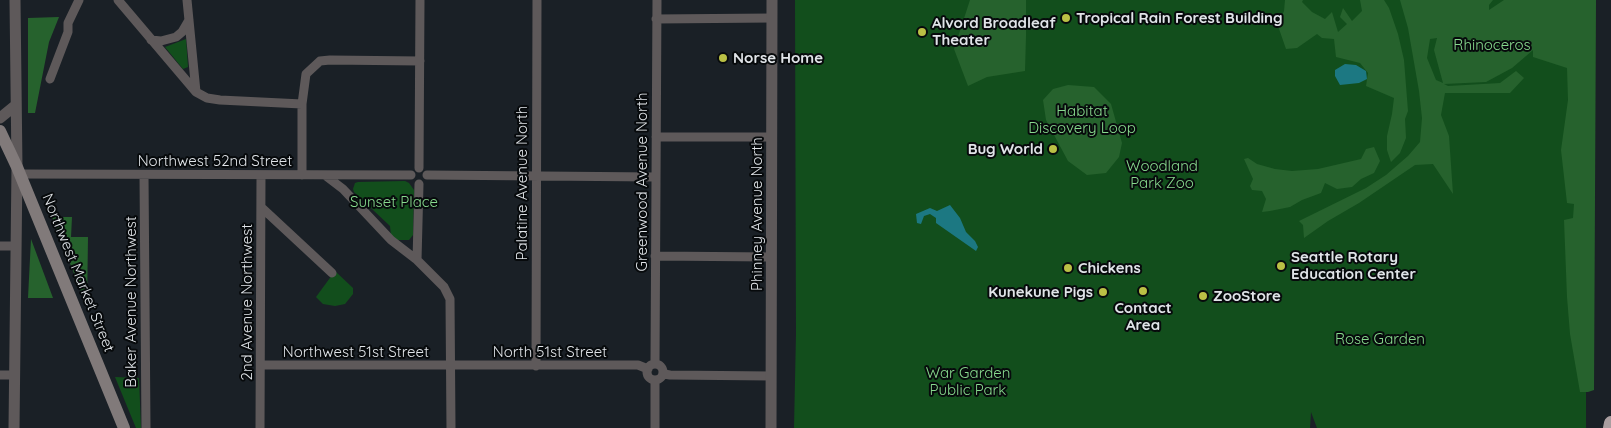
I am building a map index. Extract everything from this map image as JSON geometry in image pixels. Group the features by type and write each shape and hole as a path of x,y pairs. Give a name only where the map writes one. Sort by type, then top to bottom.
{"highway":[{"path":"1610,428 1611,423"}],"main road":[{"name":"Northwest Market Street","path":"0,131 124,428"}],"street":[{"path":"14,428 15,246 18,171 15,0"},
{"path":"50,79 68,32 68,23 79,0"},
{"path":"118,0 196,92 207,98 220,100 302,104"},
{"path":"187,0 196,92"},
{"path":"419,168 420,0"},
{"name":"Palatine Avenue North","path":"536,366 537,0"},
{"name":"Greenwood Avenue North","path":"651,366 655,256 656,0"},
{"name":"Phinney Avenue North","path":"771,428 772,0"},
{"path":"656,19 772,18"},
{"path":"152,40 161,41 176,37 182,32 189,19"},
{"path":"302,175 302,104 306,74 320,61 420,60"},
{"path":"0,118 16,105"},
{"path":"656,137 772,137"},
{"path":"419,184 413,181 411,175 413,170 423,169 427,175"},
{"name":"Northwest 52nd Street","path":"18,171 144,175 411,175"},
{"name":"Baker Avenue Northwest","path":"144,175 146,428"},
{"name":"2nd Avenue Northwest","path":"260,428 261,175"},
{"path":"427,175 655,177"},
{"path":"419,184 425,181 427,175"},
{"path":"326,176 343,189 391,240 417,260 444,287 448,294 450,299 452,428"},
{"path":"417,260 419,184"},
{"path":"16,224 20,212 31,202"},
{"path":"261,207 332,273"},
{"path":"0,246 15,246"},
{"path":"655,256 771,257"},
{"name":"Northwest 51st Street","path":"261,365 451,366"},
{"name":"North 51st Street","path":"451,366 651,366"},
{"path":"651,366 662,366 664,374 660,379 655,380 648,376 651,366"},
{"path":"664,374 670,376 771,376"},
{"path":"0,375 14,375"},
{"path":"654,428 655,380"}],"green space":[{"name":"Woodland Park Zoo","path":"795,0 1577,0 1586,220 1586,428 1317,428 1311,412 1310,428 794,428 796,334"},
{"path":"970,0 1026,0 1025,71 987,77 968,86 954,49"},
{"path":"1285,0 1303,0 1302,2 1312,12 1325,19 1332,12 1338,32 1347,24 1340,17 1343,8 1352,21 1362,11 1360,0 1384,0 1389,8 1398,34 1404,60 1408,111 1405,119 1406,138 1400,153 1391,162 1387,150 1387,136 1394,98 1366,86 1368,73 1360,63 1336,57 1334,39 1322,38 1317,34 1297,48 1286,49 1278,26 1284,11"},
{"name":"Rhinoceros","path":"1400,0 1493,0 1489,5 1489,10 1504,0 1596,0 1594,390 1580,392 1570,334 1564,220 1573,218 1574,204 1567,203 1561,150 1568,100 1567,68 1533,57 1533,50 1512,68 1486,82 1444,84 1448,86 1500,83 1516,71 1524,78 1510,93 1445,93 1441,115 1449,136 1453,194 1433,164 1415,165 1304,238 1303,225 1299,221 1366,188 1386,175 1408,156 1420,142 1422,118 1408,28","holes":["1437,38 1434,50 1443,83 1436,80 1427,58 1430,39"]},
{"path":"59,17 49,42 35,113 28,113 28,18"},
{"path":"186,39 188,67 183,69 165,47"},
{"name":"Habitat Discovery Loop","path":"1068,85 1094,87 1111,104 1122,143 1119,157 1106,173 1087,175 1068,161 1046,120 1043,100 1053,89"},
{"path":"1374,147 1380,161 1374,173 1361,179 1352,187 1337,189 1325,183 1321,193 1290,207 1262,212 1266,199 1262,191 1252,190 1250,186 1253,179 1244,159 1248,158 1257,164 1275,169 1292,171 1318,169 1361,159 1366,149"},
{"name":"Sunset Place","path":"405,181 414,190 413,235 409,240 396,240 391,235 390,226 353,189 355,183 358,182"},
{"path":"52,217 72,217 71,237 88,237 87,307"},
{"path":"31,239 53,298 28,298"},
{"path":"335,271 353,288 353,294 345,304 335,306 323,304 316,297"},
{"path":"115,377 139,378 141,428 136,428"}],"water":[{"path":"1345,64 1356,65 1366,71 1367,79 1359,83 1340,85 1335,76 1335,70"},
{"path":"950,205 960,218 966,232 975,241 978,247 976,251 936,223 936,218 930,214 924,216 921,224 917,223 916,214 930,208 937,211"}],"place":[{"name":"Tropical Rain Forest Building","path":"1066,18"},
{"name":"Alvord Broadleaf Theater","path":"922,32"},
{"name":"Norse Home","path":"723,58"},
{"name":"Bug World","path":"1053,149"},
{"name":"Seattle Rotary Education Center","path":"1281,266"},
{"name":"Chickens","path":"1068,268"},
{"name":"Contact Area","path":"1143,291"},
{"name":"Kunekune Pigs","path":"1103,292"},
{"name":"ZooStore","path":"1203,296"}],"park label":[{"name":"Rose Garden","path":"1380,339"},
{"name":"War Garden Public Park","path":"968,382"}]}
